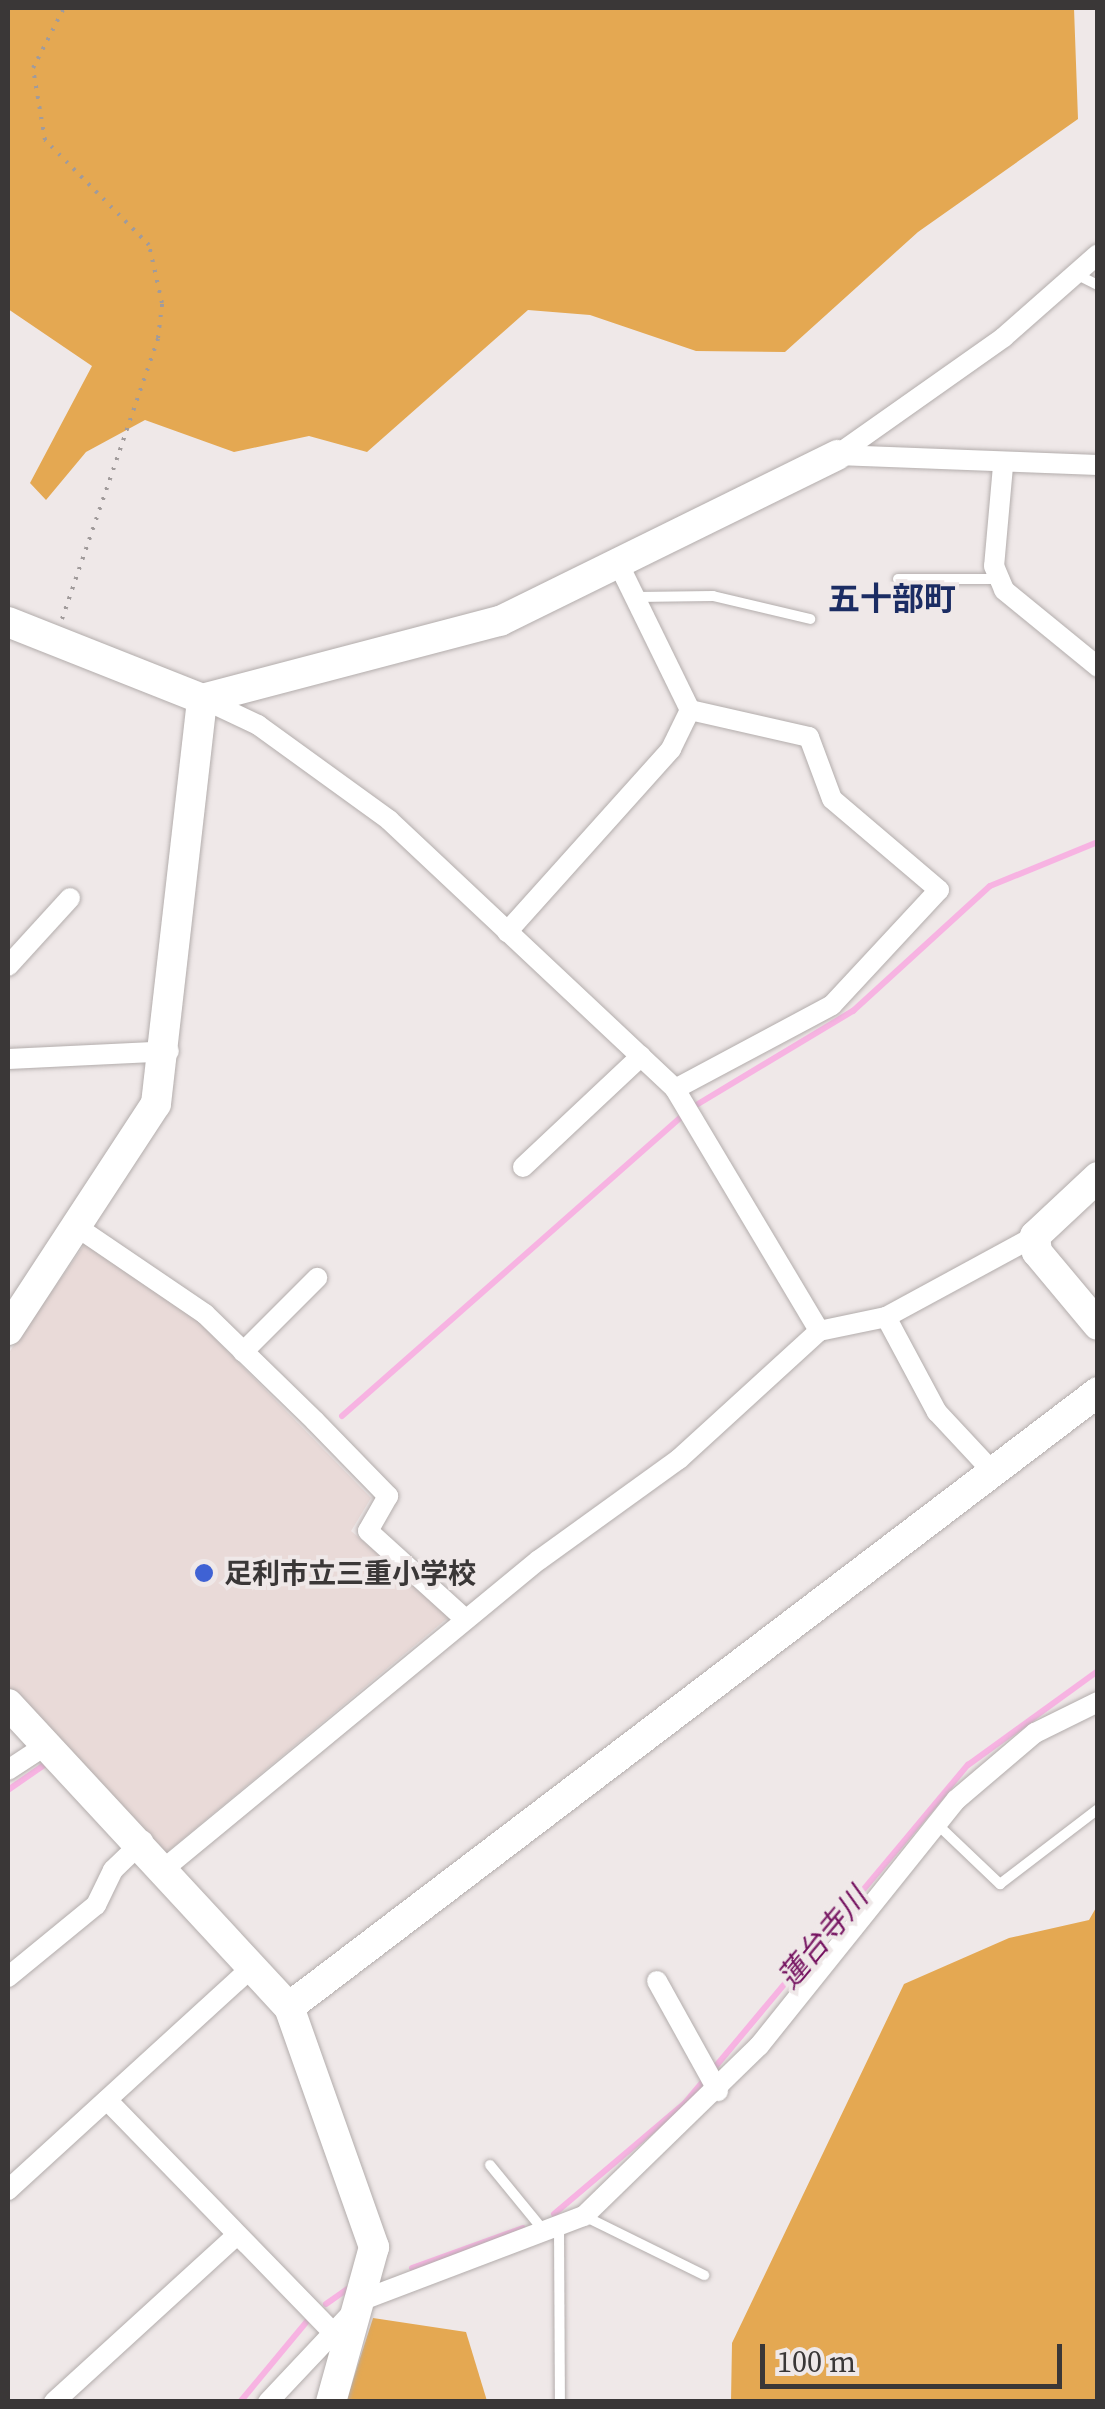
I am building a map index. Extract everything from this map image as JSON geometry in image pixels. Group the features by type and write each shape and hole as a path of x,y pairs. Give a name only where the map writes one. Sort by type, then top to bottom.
{"street":[{"path":"202,698 500,621 619,565 837,455 1098,254"},
{"path":"837,455 1003,466 1098,465"},
{"path":"1003,466 1000,579 1025,612 1098,667"},
{"path":"619,565 690,710"},
{"path":"8,622 258,724 389,820 675,1088 819,1331"},
{"path":"8,1330 132,1152 168,1051 184,812 202,698"},
{"path":"508,932 671,749 690,710"},
{"path":"675,1088 832,1005 939,890 832,799 808,736 690,710"},
{"path":"9,960 70,898"},
{"path":"8,1058 168,1051"},
{"path":"523,1167 641,1056"},
{"path":"165,1868 465,1619 679,1458 819,1331 886,1316 1035,1236 1098,1177"},
{"path":"80,1229 205,1314 388,1496 368,1531 465,1619"},
{"path":"1035,1236 1037,1252 1098,1325"},
{"path":"244,1352 317,1278"},
{"path":"886,1316 938,1412 991,1470"},
{"path":"289,2007 1098,1392"},
{"path":"268,2402 330,2329 365,2299 584,2216 718,2092 938,1825 1034,1733 1097,1703"},
{"path":"8,1704 143,1841 289,2007 364,2199 374,2247 365,2299 332,2402"},
{"path":"8,1770 46,1745"},
{"path":"8,1977 96,1905 143,1841"},
{"path":"8,2190 251,1968"},
{"path":"657,1981 718,2092"},
{"path":"107,2100 330,2329"},
{"path":"54,2402 237,2235"}],"lane":[{"path":"1076,274 1098,285"},
{"path":"898,579 1000,579"},
{"path":"635,597 714,596 810,618"},
{"path":"938,1825 1000,1884 1098,1809"},
{"path":"490,2165 552,2228 560,2402"},
{"path":"584,2216 704,2276"}],"path":[{"path":"60,626 158,338 162,303 150,245 45,140 33,68 64,8"}],"shaded area":[{"path":"8,8 1074,8 1078,119 918,232 785,352 696,351 590,315 528,310 367,452 309,436 234,452 145,420 86,452 46,500 30,483 92,366 8,309"},
{"name":"足利市立三重小学校","path":"85,1244 195,1318 371,1498 351,1531 451,1615 166,1853 8,1688 8,1354"},
{"path":"1097,1906 1097,2401 731,2401 732,2343 904,1984 1009,1938 1089,1920"},
{"path":"373,2318 466,2332 487,2401 346,2402"}],"waterway":[{"path":"693,1107 853,1011 990,886 1098,842"},
{"path":"342,1416 683,1115"},
{"name":"蓮台寺川","path":"554,2214 685,2103 968,1765 1098,1671"},
{"path":"8,1790 47,1763"},
{"name":"蓮台寺川","path":"412,2268 523,2228"},
{"name":"蓮台寺川","path":"326,2304 350,2287"},
{"name":"蓮台寺川","path":"240,2402 309,2319"}],"place":[{"name":"足利市立三重小学校","path":"204,1573"}],"district":[{"name":"五十部町","path":"892,599"}]}
